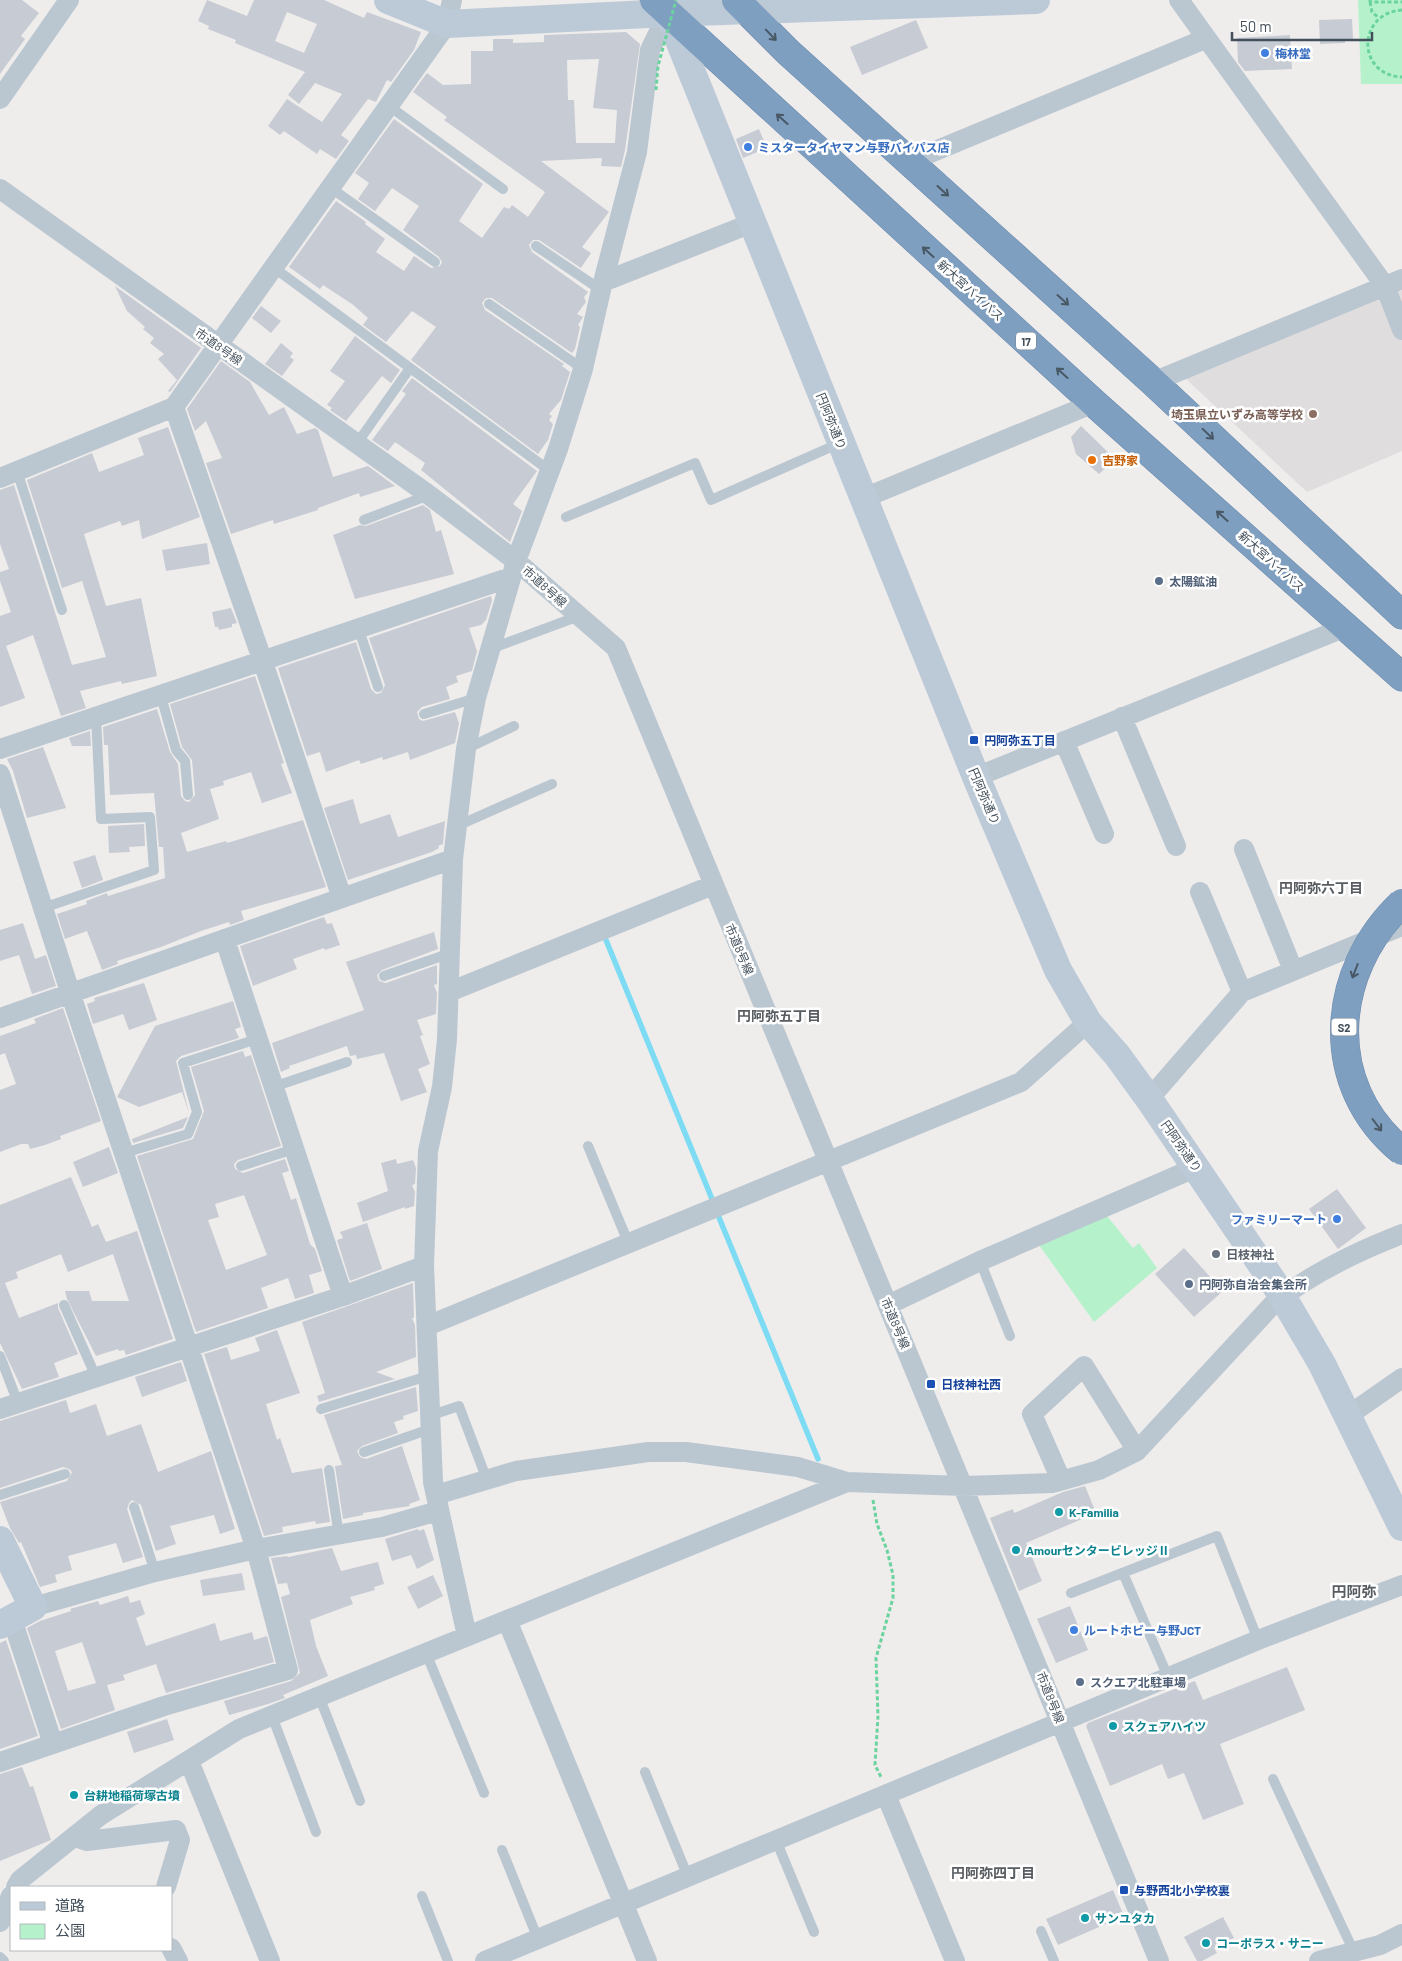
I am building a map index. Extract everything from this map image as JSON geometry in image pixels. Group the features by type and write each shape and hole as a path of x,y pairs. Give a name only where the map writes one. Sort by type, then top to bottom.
{"highway":[{"name":"新大宮バイパス","path":"666,4 1094,403 1402,677"},
{"path":"742,6 788,52 911,161 1399,609"},
{"name":"S2","path":"1402,903 1382,924 1361,957 1349,991 1344,1037 1348,1064 1363,1104 1380,1129 1402,1151"}],"street":[{"path":"0,99 69,0"},
{"path":"388,0 450,12 666,4 742,6 1036,0"},
{"path":"1179,0 1205,39 1393,283 1402,330"},
{"path":"467,1636 437,1503 430,1422 424,1266 428,1151 442,1087 447,1039 448,954 456,826 466,749 476,698 514,569 550,471 583,369 602,286 637,152 650,50 666,4"},
{"name":"円阿弥通り","path":"666,4 752,223 976,776 1058,970 1088,1022 1117,1055 1149,1099 1282,1296 1349,1414 1402,1527"},
{"path":"9,474 174,407 389,106 450,12"},
{"path":"911,161 1205,39"},
{"name":"市道8号線","path":"0,189 218,346 358,442 429,495 514,569 579,616 616,648 1159,1961"},
{"path":"602,286 752,223"},
{"path":"1153,382 1393,283"},
{"path":"864,498 1094,403"},
{"path":"174,407 263,662 342,898"},
{"path":"0,749 359,630 514,569"},
{"path":"976,776 1346,627"},
{"path":"1122,718 1176,846"},
{"path":"1064,741 1104,834"},
{"path":"0,774 71,995 256,1549 288,1670 164,1706 0,1762"},
{"path":"1244,849 1293,970"},
{"path":"0,1018 71,995 453,859"},
{"path":"449,992 713,885"},
{"path":"1200,892 1242,992"},
{"path":"1149,1099 1242,992 1402,926"},
{"path":"224,940 343,1296"},
{"path":"427,1326 1021,1082 1088,1022"},
{"path":"888,1304 980,1261 1197,1168"},
{"path":"15,1617 155,1572 256,1549 382,1527 487,1480 516,1471 648,1452 686,1452 798,1467 847,1482 964,1486 1053,1483 1099,1470 1137,1451 1282,1296 1371,1246 1402,1234"},
{"path":"9,1406 343,1296 424,1266"},
{"path":"1061,1480 1032,1414 1084,1366 1137,1451"},
{"path":"1349,1414 1402,1378"},
{"path":"17,1886 20,1880 101,1816 239,1729 847,1482"},
{"path":"0,1540 15,1617 53,1744"},
{"path":"485,1961 1258,1640 1402,1585"},
{"path":"506,1620 647,1961"},
{"path":"189,1761 270,1961"},
{"path":"887,1794 955,1961"},
{"path":"75,1837 87,1841 176,1830 180,1840 166,1886"},
{"path":"0,1922 10,1898"},
{"path":"1319,1961 1380,1945 1402,1934"},
{"path":"172,1950 178,1961"}],"lane":[{"path":"389,106 503,188"},
{"path":"330,188 435,262"},
{"path":"536,246 602,286"},
{"path":"273,268 550,471"},
{"path":"489,304 583,369"},
{"path":"358,442 410,368"},
{"path":"566,517 695,463 711,500 841,442"},
{"path":"9,474 62,610"},
{"path":"364,520 429,495"},
{"path":"489,650 579,616"},
{"path":"359,630 378,687"},
{"path":"161,696 176,750 185,761 188,796"},
{"path":"424,714 476,698"},
{"path":"43,908 154,870 150,817 101,819 96,717"},
{"path":"466,749 514,726"},
{"path":"456,826 552,784"},
{"path":"384,976 448,954"},
{"path":"124,1153 188,1134 197,1112 183,1063 257,1040"},
{"path":"273,1087 348,1062"},
{"path":"588,1146 628,1242"},
{"path":"241,1166 294,1149"},
{"path":"980,1261 1010,1336"},
{"path":"64,1304 96,1377"},
{"path":"0,1356 9,1406"},
{"path":"321,1409 428,1376"},
{"path":"364,1452 430,1422 459,1406 487,1480"},
{"path":"329,1470 339,1536"},
{"path":"0,1495 66,1474"},
{"path":"134,1507 155,1572"},
{"path":"1072,1593 1217,1536 1258,1640"},
{"path":"1123,1573 1168,1678"},
{"path":"426,1653 484,1793"},
{"path":"319,1696 360,1801"},
{"path":"272,1716 316,1832"},
{"path":"645,1772 688,1877"},
{"path":"1273,1779 1354,1952"},
{"path":"776,1840 814,1932"},
{"path":"502,1850 538,1939"},
{"path":"422,1896 448,1961"},
{"path":"1041,1931 1054,1961"},
{"path":"0,1957 4,1961"}],"path":[{"path":"1379,18 1372,12 1370,1 1402,2"},
{"path":"665,91 656,90 666,4"},
{"path":"1402,10 1390,12 1379,18 1369,34 1368,46 1370,58 1381,70 1402,77"},
{"path":"658,74 664,79"},
{"path":"871,1483 877,1524 887,1550 893,1575 893,1598 882,1633 876,1667 878,1716 875,1765 887,1794"}],"shaded area":[{"name":"埼玉県立いずみ高等学校","path":"1402,287 1402,451 1307,492 1185,378"}],"green space":[{"path":"1358,0 1402,0 1402,84 1361,84"},
{"path":"1107,1216 1133,1248 1139,1243 1157,1268 1094,1322 1039,1245"}],"building":[{"path":"0,0 22,0 39,13 21,36 25,39 0,74"},
{"path":"207,0 247,16 254,0 324,0 364,18 367,12 421,32 414,50 391,82 387,80 376,102 368,99 341,135 349,141 336,159 320,149 317,154 284,131 280,135 268,126 287,99 322,122 342,94 315,83 299,104 288,95 305,72 235,43 236,40 208,29 209,26 198,21","holes":["287,12 317,24 304,53 275,41"]},
{"path":"1352,19 1353,39 1345,39 1345,43 1320,44 1319,20"},
{"path":"916,20 928,48 862,75 850,47"},
{"path":"626,32 640,44 621,167 601,166 602,158 541,161 609,212 582,247 591,253 581,268 539,240 533,240 529,245 532,252 588,292 584,297 586,302 577,314 583,317 578,325 580,327 575,349 572,353 492,298 486,298 482,303 485,310 564,364 562,366 570,372 561,400 549,414 552,416 549,420 553,424 548,440 538,454 411,360 436,327 412,311 386,342 363,325 368,318 352,304 323,285 320,289 289,267 336,201 366,222 365,224 385,239 376,252 404,271 414,256 431,268 440,266 442,262 439,257 403,230 419,206 392,188 375,211 358,199 369,183 355,173 394,119 483,184 459,221 482,238 504,207 509,209 512,205 528,217 545,192 444,120 447,117 413,92 427,73 443,85 471,84 471,51 493,51 493,39 513,39 513,43 544,42 544,35","holes":["599,59 593,108 617,110 615,143 576,143 574,100 568,100 567,60"]},
{"path":"1290,35 1292,69 1245,71 1238,62 1237,38"},
{"path":"759,129 767,148 743,158 736,139"},
{"path":"115,286 201,348 170,392 168,391 177,380 158,359 164,354 150,343 154,338 127,311"},
{"path":"261,306 281,321 271,333 252,318"},
{"path":"355,336 400,370 391,383 382,376 346,421 330,410 332,408 327,405 345,381 330,371"},
{"path":"281,343 293,353 290,357 294,360 282,376 265,364"},
{"path":"221,361 250,382 269,415 284,407 297,434 315,428 318,430 333,477 368,466 395,486 360,497 359,493 318,508 318,510 274,524 273,520 231,534 206,463 222,458 206,421 195,431 187,409"},
{"path":"412,378 537,471 513,504 522,511 510,542 421,470 425,463 395,442 388,451 372,440 406,394 402,391"},
{"path":"1081,426 1115,459 1099,474 1076,454 1071,437"},
{"path":"168,427 200,517 142,539 139,520 122,526 120,521 84,534 106,606 141,598 157,676 122,684 121,681 80,691 86,708 61,716 33,635 6,646 25,698 0,707 0,616 11,612 0,581 0,572 9,569 0,544 0,490 14,485 72,665 106,657 82,581 62,588 27,480 92,453 99,472 144,455 138,438"},
{"path":"423,505 430,510 436,532 441,530 454,574 355,599 333,535 360,525 366,526"},
{"path":"207,543 210,564 166,571 162,550"},
{"path":"491,596 492,601 486,620 481,625 469,628 477,651 472,671 456,676 458,682 446,687 450,699 422,707 417,712 419,719 423,721 455,712 459,723 455,743 410,760 408,752 383,760 382,757 361,764 359,760 326,772 320,752 307,756 278,668 356,642 371,689 376,694 381,693 385,685 369,638"},
{"path":"231,608 237,623 232,624 232,627 219,630 218,627 215,627 212,612"},
{"path":"255,676 284,763 281,764 292,793 262,803 251,772 223,781 224,785 210,789 219,819 181,833 187,852 226,841 227,843 303,820 326,887 241,911 244,920 230,925 229,922 201,931 161,947 117,961 118,964 102,970 87,931 65,939 57,914 87,904 86,901 107,893 108,896 165,878 163,847 159,847 154,793 110,795 108,745 104,745 103,727 157,709 170,752 178,764 181,796 185,801 189,802 195,795 192,760 182,747 170,704"},
{"path":"90,731 91,746 72,746 69,738"},
{"path":"43,747 66,808 27,818 13,771 7,759"},
{"path":"353,799 360,824 390,814 398,837 445,821 443,844 432,852 348,880 324,808"},
{"path":"144,824 145,846 129,847 130,852 109,853 108,826"},
{"path":"95,855 103,880 82,888 73,862"},
{"path":"324,917 327,924 332,923 340,945 325,950 324,948 293,959 297,969 253,986 240,946"},
{"path":"23,923 35,959 46,955 56,986 32,994 19,955 0,961 0,930"},
{"path":"434,932 438,949 382,970 377,975 379,981 386,983 437,965 437,984 434,985 437,993 436,1014 417,1020 423,1035 420,1036 430,1064 418,1069 427,1092 401,1101 384,1053 357,1059 356,1055 350,1056 347,1046 289,1066 290,1068 281,1072 272,1043 364,1010 346,962"},
{"path":"144,983 157,1020 129,1030 123,1014 93,1024 87,1004 95,1001 94,998"},
{"path":"233,1001 241,1027 235,1029 239,1038 181,1056 176,1061 189,1113 182,1092 139,1107 117,1097 155,1026"},
{"path":"63,1008 101,1121 60,1136 61,1139 45,1145 30,1149 28,1144 21,1144 0,1152 0,1090 16,1084 5,1053 0,1055 0,1036 36,1023 34,1019"},
{"path":"243,1051 245,1057 251,1055 281,1146 238,1160 234,1164 235,1169 243,1173 285,1159 289,1171 282,1173 291,1200 296,1198 310,1244 315,1249 322,1271 309,1275 314,1293 295,1299 288,1278 261,1288 268,1308 196,1332 137,1156 193,1139 204,1111 191,1067","holes":["244,1195 267,1255 226,1270 208,1220 219,1217 215,1204"]},
{"path":"188,1117 183,1128 133,1143 132,1139"},
{"path":"109,1147 118,1173 83,1187 73,1162"},
{"path":"396,1159 397,1164 413,1160 416,1168 415,1184 412,1185 415,1192 414,1206 405,1209 405,1207 363,1222 357,1203 388,1191 381,1163"},
{"path":"71,1177 92,1227 98,1224 106,1242 137,1231 173,1339 126,1355 124,1350 119,1351 118,1349 96,1356 67,1299 65,1291 89,1291 92,1301 129,1301 113,1254 68,1272 61,1254 16,1272 18,1278 5,1283 19,1318 58,1303 58,1308 78,1354 54,1363 59,1377 22,1389 0,1343 0,1205"},
{"name":"ファミリーマート","path":"1337,1189 1366,1228 1338,1249 1309,1209"},
{"path":"367,1223 382,1269 350,1281 337,1240 343,1238 340,1232"},
{"path":"1184,1248 1223,1291 1194,1317 1155,1274"},
{"path":"413,1283 414,1318 412,1318 415,1325 416,1357 376,1372 395,1379 319,1402 317,1396 325,1393 302,1322"},
{"path":"277,1330 300,1393 266,1404 277,1440 280,1438 292,1473 322,1468 330,1522 316,1524 315,1521 282,1527 283,1532 264,1536 204,1354 227,1347 231,1360 260,1351 255,1338"},
{"path":"181,1362 187,1381 142,1397 135,1377"},
{"path":"416,1387 418,1411 403,1416 404,1419 394,1422 398,1433 362,1446 357,1451 360,1457 366,1459 402,1446 420,1500 409,1504 410,1506 363,1513 363,1515 343,1519 335,1466 342,1465 324,1415"},
{"path":"66,1400 70,1413 96,1404 107,1436 141,1424 158,1472 211,1451 235,1529 220,1534 214,1515 170,1526 176,1544 156,1551 141,1505 132,1500 127,1509 143,1557 123,1563 116,1543 68,1556 72,1570 55,1575 57,1582 40,1587 21,1542 19,1543 10,1528 0,1502 67,1481 72,1472 63,1467 0,1488 0,1421"},
{"path":"1085,1486 1096,1513 1026,1543 1042,1581 1019,1591 990,1518 1013,1509 1014,1513 1063,1492"},
{"path":"418,1529 419,1531 424,1529 434,1560 417,1569 411,1555 392,1561 385,1539"},
{"path":"332,1548 341,1571 378,1562 384,1584 374,1587 375,1590 350,1597 353,1604 310,1620 316,1646 328,1676 283,1695 285,1698 229,1715 224,1701 291,1681 300,1673 281,1597 290,1594 287,1583 278,1584 271,1558 288,1557"},
{"path":"242,1573 245,1590 203,1596 200,1580"},
{"path":"433,1575 443,1596 418,1609 407,1587"},
{"path":"128,1596 130,1603 140,1600 145,1614 136,1618 146,1646 215,1623 220,1641 252,1632 254,1640 267,1636 274,1662 166,1693 156,1664 123,1675 125,1680 107,1685 115,1710 61,1729 27,1628 40,1621 71,1611 70,1609 98,1601 100,1605","holes":["82,1642 96,1683 68,1691 55,1651"]},
{"path":"1070,1606 1088,1650 1056,1663 1037,1619"},
{"path":"6,1640 38,1736 0,1749 0,1643"},
{"path":"1287,1667 1305,1710 1220,1744 1244,1804 1203,1820 1184,1773 1168,1779 1162,1764 1110,1786 1086,1726 1088,1723 1195,1681 1203,1700"},
{"path":"167,1719 174,1740 134,1753 127,1732"},
{"path":"22,1767 30,1787 33,1786 51,1840 0,1861 0,1774"},
{"name":"サンユタカ","path":"1113,1890 1124,1916 1058,1945 1046,1919"},
{"name":"コーポラス・サニー","path":"1223,1917 1234,1938 1214,1948 1217,1953 1202,1961 1197,1961 1184,1937"}],"waterway":[{"path":"606,940 712,1199"},
{"path":"718,1215 818,1459"}],"place":[{"name":"梅林堂","path":"1265,53"},
{"name":"ミスタータイヤマン与野バイパス店","path":"748,147"},
{"name":"埼玉県立いずみ高等学校","path":"1313,414"},
{"name":"吉野家","path":"1092,460"},
{"name":"太陽鉱油","path":"1159,581"},
{"name":"円阿弥五丁目","path":"974,740"},
{"name":"ファミリーマート","path":"1337,1219"},
{"name":"日枝神社","path":"1216,1254"},
{"name":"円阿弥自治会集会所","path":"1189,1284"},
{"name":"日枝神社西","path":"931,1384"},
{"name":"K-Familia","path":"1059,1512"},
{"name":"AmourセンタービレッジⅡ","path":"1016,1550"},
{"name":"ルートホビー与野JCT","path":"1074,1630"},
{"name":"スクエア北駐車場","path":"1080,1682"},
{"name":"スクェアハイツ","path":"1113,1726"},
{"name":"台耕地稲荷塚古墳","path":"74,1795"},
{"name":"与野西北小学校裏","path":"1124,1890"},
{"name":"サンユタカ","path":"1085,1918"},
{"name":"コーポラス・サニー","path":"1206,1943"}],"district":[{"name":"円阿弥六丁目","path":"1321,887"},
{"name":"円阿弥五丁目","path":"779,1015"},
{"name":"円阿弥","path":"1354,1591"},
{"name":"円阿弥四丁目","path":"993,1872"}]}
